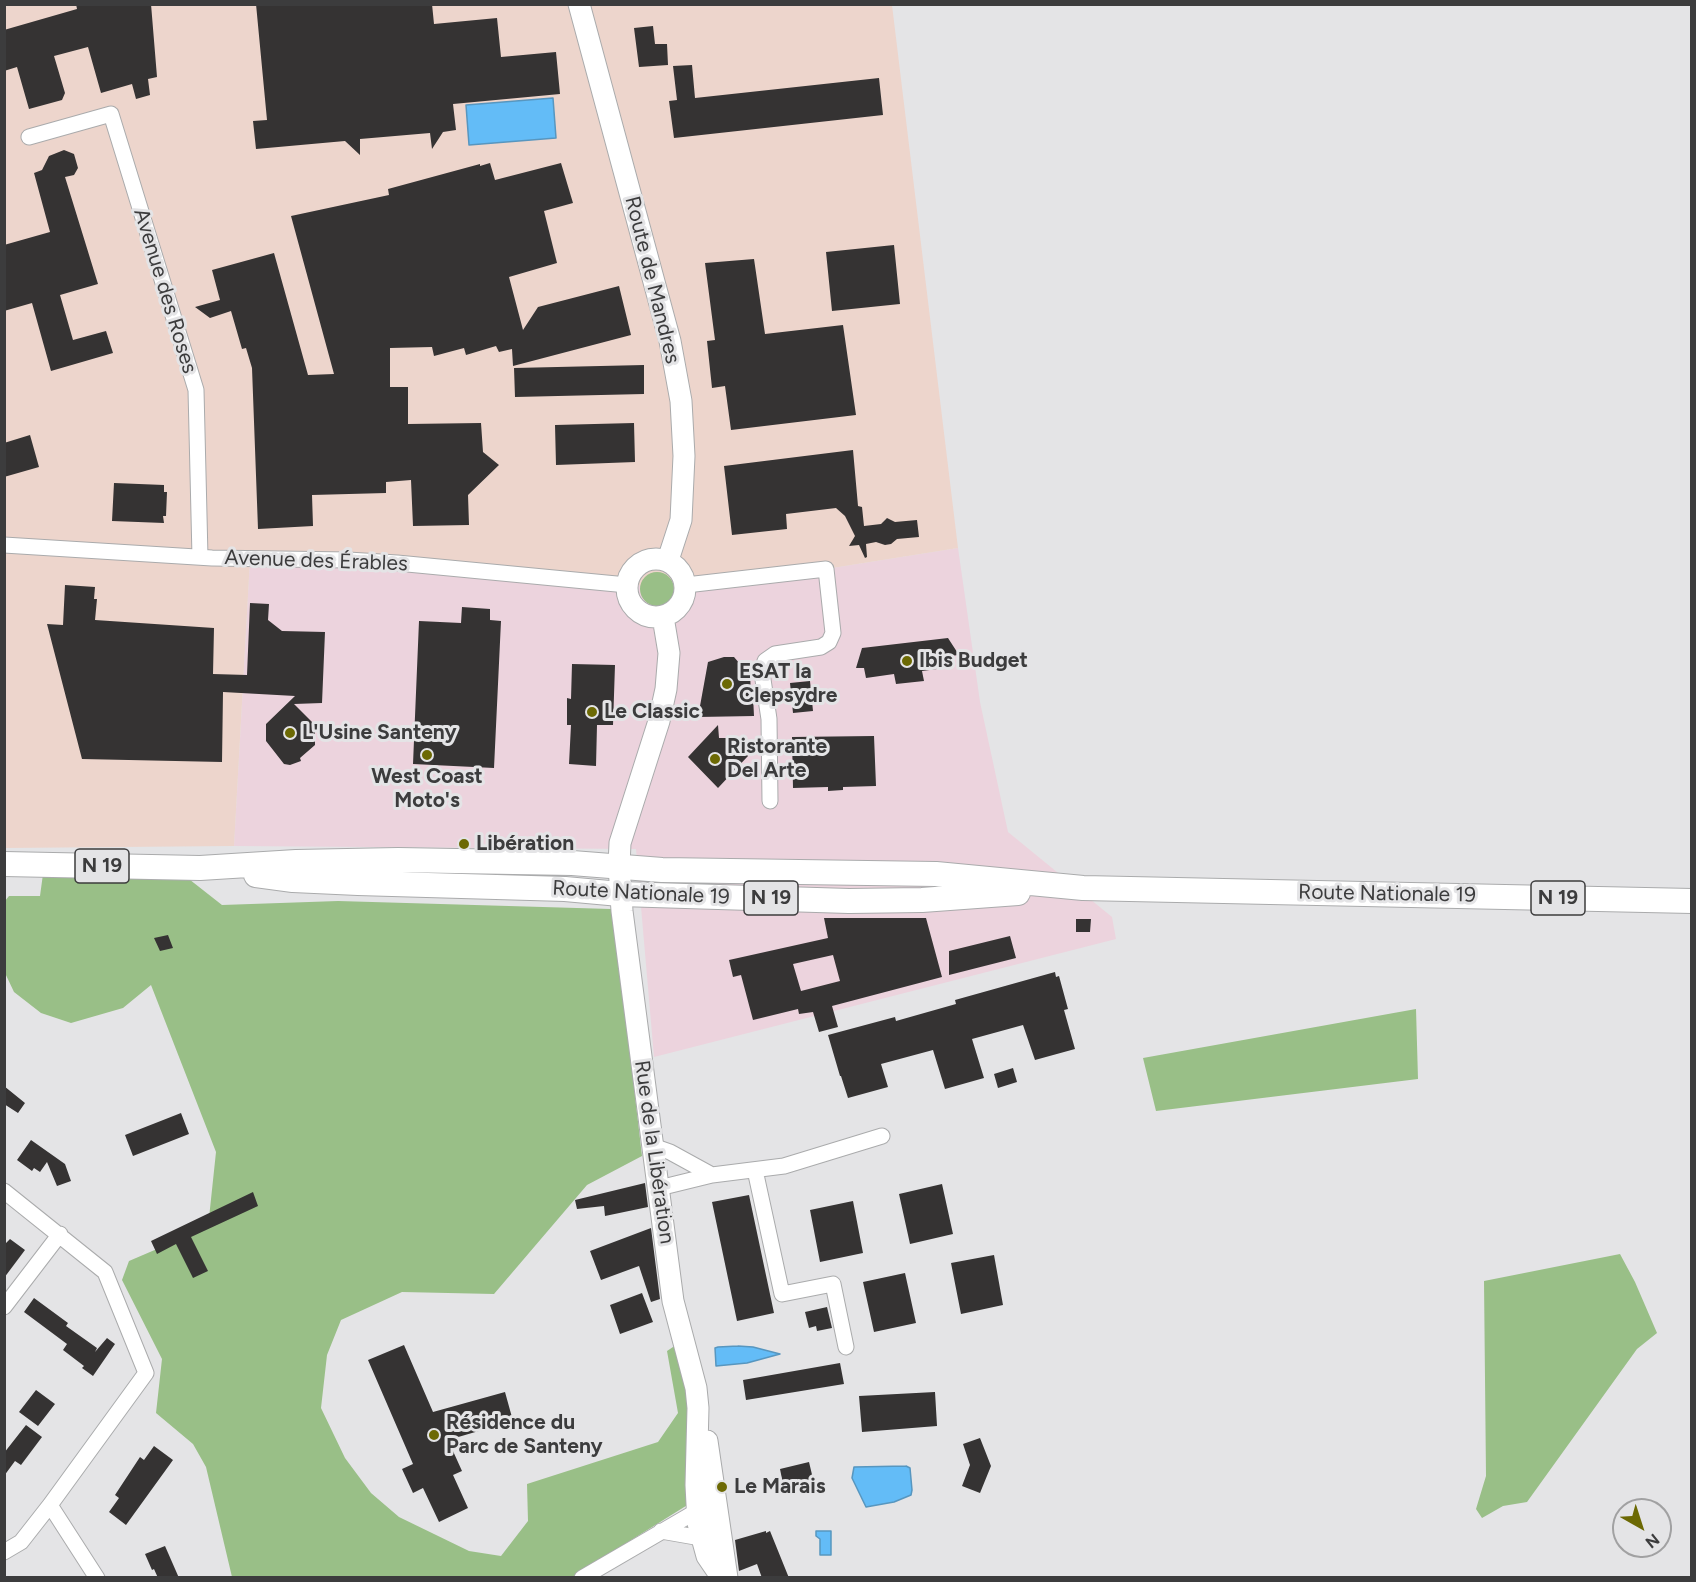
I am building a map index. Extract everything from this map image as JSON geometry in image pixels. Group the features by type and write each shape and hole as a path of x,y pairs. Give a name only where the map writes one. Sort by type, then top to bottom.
{"main road":[{"name":"Route Nationale 19","path":"4,864 200,868 296,862 398,860 572,863 662,870 936,874 1083,888 1692,901"},
{"name":"Route Nationale 19","path":"200,868 294,880 358,884 565,888 620,894 849,901 912,900 1083,888"}],"street":[{"name":"Route de Mandres","path":"579,4 670,341 681,401 684,456 681,520 668,560"},
{"name":"Avenue des Roses","path":"29,137 111,114 196,390 200,557"},
{"name":"Avenue des Érables","path":"4,545 200,557 387,562 627,585"},
{"path":"659,558 668,560 680,570 686,585 683,602 671,614 663,617 645,615 631,603 627,594 629,576 641,562 659,558"},
{"path":"686,585 826,569 833,633 829,642 821,647 775,654 765,661 762,672 769,719 770,801"},
{"path":"620,894 620,843 659,721 666,689 669,653 663,617"},
{"name":"Rue de la Libération","path":"620,894 674,1301 696,1388 698,1408 697,1510 714,1526"},
{"path":"659,1188 712,1175 784,1166 882,1136"},
{"path":"653,1146 670,1152 712,1175"},
{"path":"755,1170 782,1294 833,1284 846,1347"},
{"path":"4,1191 105,1272 146,1373 21,1542 4,1552"},
{"path":"4,1307 60,1234"},
{"name":"Rue de la Libération","path":"698,1408 707,1436 714,1526 727,1578"},
{"path":"50,1505 97,1578"},
{"path":"582,1578 697,1510"},
{"path":"661,1531 714,1526"},
{"name":"Rue de la Libération","path":"714,1526 707,1556 722,1578"}],"shaded area":[{"path":"4,5 892,5 958,548 826,569 679,586 627,585 250,559 234,846 5,848"},
{"path":"958,548 980,702 1008,832 1112,917 1116,939 654,1057 636,849 234,846 250,559 826,569"}],"green space":[{"path":"657,572 669,577 674,589 669,601 657,606 645,601 640,589 645,577"},
{"path":"180,872 222,905 338,901 611,909 642,1156 587,1185 494,1294 402,1292 341,1320 327,1355 321,1408 345,1458 371,1493 399,1517 469,1551 501,1556 528,1521 527,1484 658,1442 678,1413 667,1351 676,1345 691,1420 689,1504 572,1577 232,1577 206,1467 193,1444 156,1413 162,1359 122,1280 129,1261 178,1240 209,1218 216,1152 151,985 123,1008 71,1023 41,1013 14,992 5,973 5,901 9,896 40,896 43,874"},
{"path":"1416,1009 1418,1079 1156,1111 1143,1058"},
{"path":"1620,1254 1657,1333 1637,1349 1527,1502 1503,1506 1482,1518 1476,1509 1486,1476 1484,1281"}],"water":[{"path":"553,98 556,138 469,145 466,105"},
{"path":"753,1347 780,1354 747,1363 716,1366 715,1348"},
{"path":"906,1466 910,1468 911,1495 894,1502 866,1507 852,1478 854,1467"},
{"path":"816,1531 831,1531 831,1555 820,1555 820,1539 816,1536"}],"building":[{"path":"76,4 151,4 157,77 148,79 150,95 136,99 132,84 101,93 88,47 54,56 65,93 62,100 29,109 17,67 4,71 4,30 77,9"},
{"path":"256,4 432,4 434,24 497,18 501,57 556,52 560,94 453,104 456,130 443,132 432,149 430,133 360,139 360,155 345,141 256,149 253,121 267,120"},
{"path":"653,26 655,44 667,44 668,65 639,67 634,28"},
{"path":"692,65 695,98 879,78 883,115 674,138 669,101 677,100 673,66"},
{"path":"64,150 74,154 78,168 74,175 65,177 98,284 60,295 73,340 106,331 113,353 51,371 32,303 4,311 4,245 50,232 34,173 42,170 49,156"},
{"path":"490,163 495,180 561,163 573,203 544,211 557,263 509,277 523,330 538,307 619,286 631,335 513,366 512,349 499,352 496,346 466,355 464,348 434,356 432,347 390,348 390,387 408,387 408,424 481,423 483,452 499,465 468,495 469,525 413,526 411,480 386,482 386,493 312,495 313,526 258,529 252,368 246,348 242,349 231,311 210,318 195,307 220,300 212,270 274,253 308,375 334,374 291,216 389,195 388,189"},
{"path":"894,245 900,304 832,311 826,252"},
{"path":"754,259 765,334 843,325 856,415 731,430 725,386 712,388 707,341 715,340 705,263"},
{"path":"644,365 644,394 515,397 514,368"},
{"path":"634,423 635,462 556,465 555,425"},
{"path":"30,435 39,467 4,477 4,443"},
{"path":"853,450 858,506 862,507 864,526 881,524 887,518 895,522 917,520 919,537 897,539 885,545 876,542 866,544 867,557 865,558 859,545 849,546 855,536 845,516 836,508 786,514 787,529 732,535 724,466"},
{"path":"114,483 164,485 164,492 167,492 164,523 112,521"},
{"path":"65,585 95,587 94,599 97,599 95,620 214,628 213,674 247,675 250,603 269,604 268,620 282,631 325,632 322,703 294,704 315,725 315,745 300,758 301,761 290,765 284,764 266,741 266,724 295,696 223,692 222,762 82,759 47,624 63,625"},
{"path":"462,607 490,609 490,620 501,621 494,768 413,764 419,621 461,623"},
{"name":"Ibis Budget","path":"948,638 959,655 950,656 952,667 922,671 924,681 896,684 894,674 866,678 864,668 856,668 862,648"},
{"name":"ESAT la Clepsydre","path":"724,657 734,657 746,671 750,672 754,716 698,717 708,662"},
{"name":"Le Classic","path":"572,664 615,665 613,725 597,725 596,766 569,764 571,725 567,725 567,698 571,699"},
{"path":"810,681 813,711 793,713 790,683"},
{"name":"Ristorante Del Arte","path":"718,725 719,738 730,738 748,756 718,788 688,757"},
{"path":"874,736 876,786 843,787 843,790 828,791 828,787 793,788 792,737"},
{"path":"824,918 926,918 942,977 832,1006 838,1027 819,1032 813,1012 799,1014 798,1009 753,1020 741,975 733,977 729,960 828,938","holes":["833,955 840,981 801,991 793,964"]},
{"path":"1076,919 1091,919 1090,932 1076,932"},
{"path":"168,935 173,948 160,951 154,938"},
{"path":"1010,936 1016,958 949,975 949,951"},
{"path":"1055,972 1056,977 1059,976 1068,1009 1064,1010 1075,1049 1035,1060 1023,1025 972,1039 984,1078 945,1089 933,1050 881,1064 888,1087 848,1098 828,1035 895,1017 896,1021 956,1004 955,1000"},
{"path":"1013,1068 1017,1082 998,1088 994,1074"},
{"path":"4,1086 25,1103 18,1113 4,1104"},
{"path":"181,1113 189,1134 133,1156 125,1135"},
{"path":"31,1140 65,1164 71,1181 57,1186 47,1162 40,1172 34,1168 32,1171 17,1160"},
{"path":"645,1183 648,1207 605,1216 604,1206 577,1209 575,1200"},
{"path":"942,1184 953,1234 910,1244 899,1194"},
{"path":"253,1192 258,1206 191,1237 208,1271 193,1278 176,1244 157,1254 151,1241"},
{"path":"749,1195 774,1313 737,1321 712,1202"},
{"path":"853,1201 863,1253 820,1262 810,1210"},
{"path":"651,1228 660,1299 651,1302 639,1266 601,1280 590,1251"},
{"path":"10,1239 25,1250 4,1278 4,1245"},
{"path":"994,1255 1003,1305 961,1314 951,1263"},
{"path":"905,1273 916,1323 874,1332 863,1282"},
{"path":"642,1293 653,1322 620,1334 610,1305"},
{"path":"34,1298 68,1323 66,1326 97,1348 95,1352 107,1338 115,1344 93,1376 63,1350 67,1344 24,1312"},
{"path":"827,1307 832,1328 817,1331 816,1326 809,1328 805,1312"},
{"name":"Résidence du Parc de Santeny","path":"404,1345 433,1412 505,1392 513,1421 448,1440 462,1471 453,1475 468,1508 439,1522 423,1488 413,1493 402,1469 413,1464 368,1360"},
{"path":"840,1363 844,1384 746,1400 743,1380"},
{"path":"36,1390 55,1404 38,1426 19,1412"},
{"path":"935,1392 937,1426 862,1432 859,1396"},
{"path":"26,1425 42,1437 21,1465 15,1461 4,1476 4,1453"},
{"path":"980,1438 991,1466 980,1493 962,1486 970,1465 963,1444"},
{"path":"154,1446 173,1460 126,1525 109,1512 119,1498 115,1495 140,1457 144,1460"},
{"path":"809,1462 814,1483 784,1489 780,1469"},
{"path":"766,1531 766,1533 770,1531 789,1578 762,1578 757,1564 739,1571 735,1540"},
{"path":"165,1546 179,1578 158,1578 145,1554"}],"place":[{"name":"Ibis Budget","path":"907,661"},
{"name":"ESAT la Clepsydre","path":"727,684"},
{"name":"Le Classic","path":"592,712"},
{"name":"L'Usine Santeny","path":"290,733"},
{"name":"West Coast Moto's","path":"427,755"},
{"name":"Ristorante Del Arte","path":"715,759"},
{"name":"Libération","path":"464,844"},
{"name":"Résidence du Parc de Santeny","path":"434,1435"},
{"name":"Le Marais","path":"722,1487"}]}
